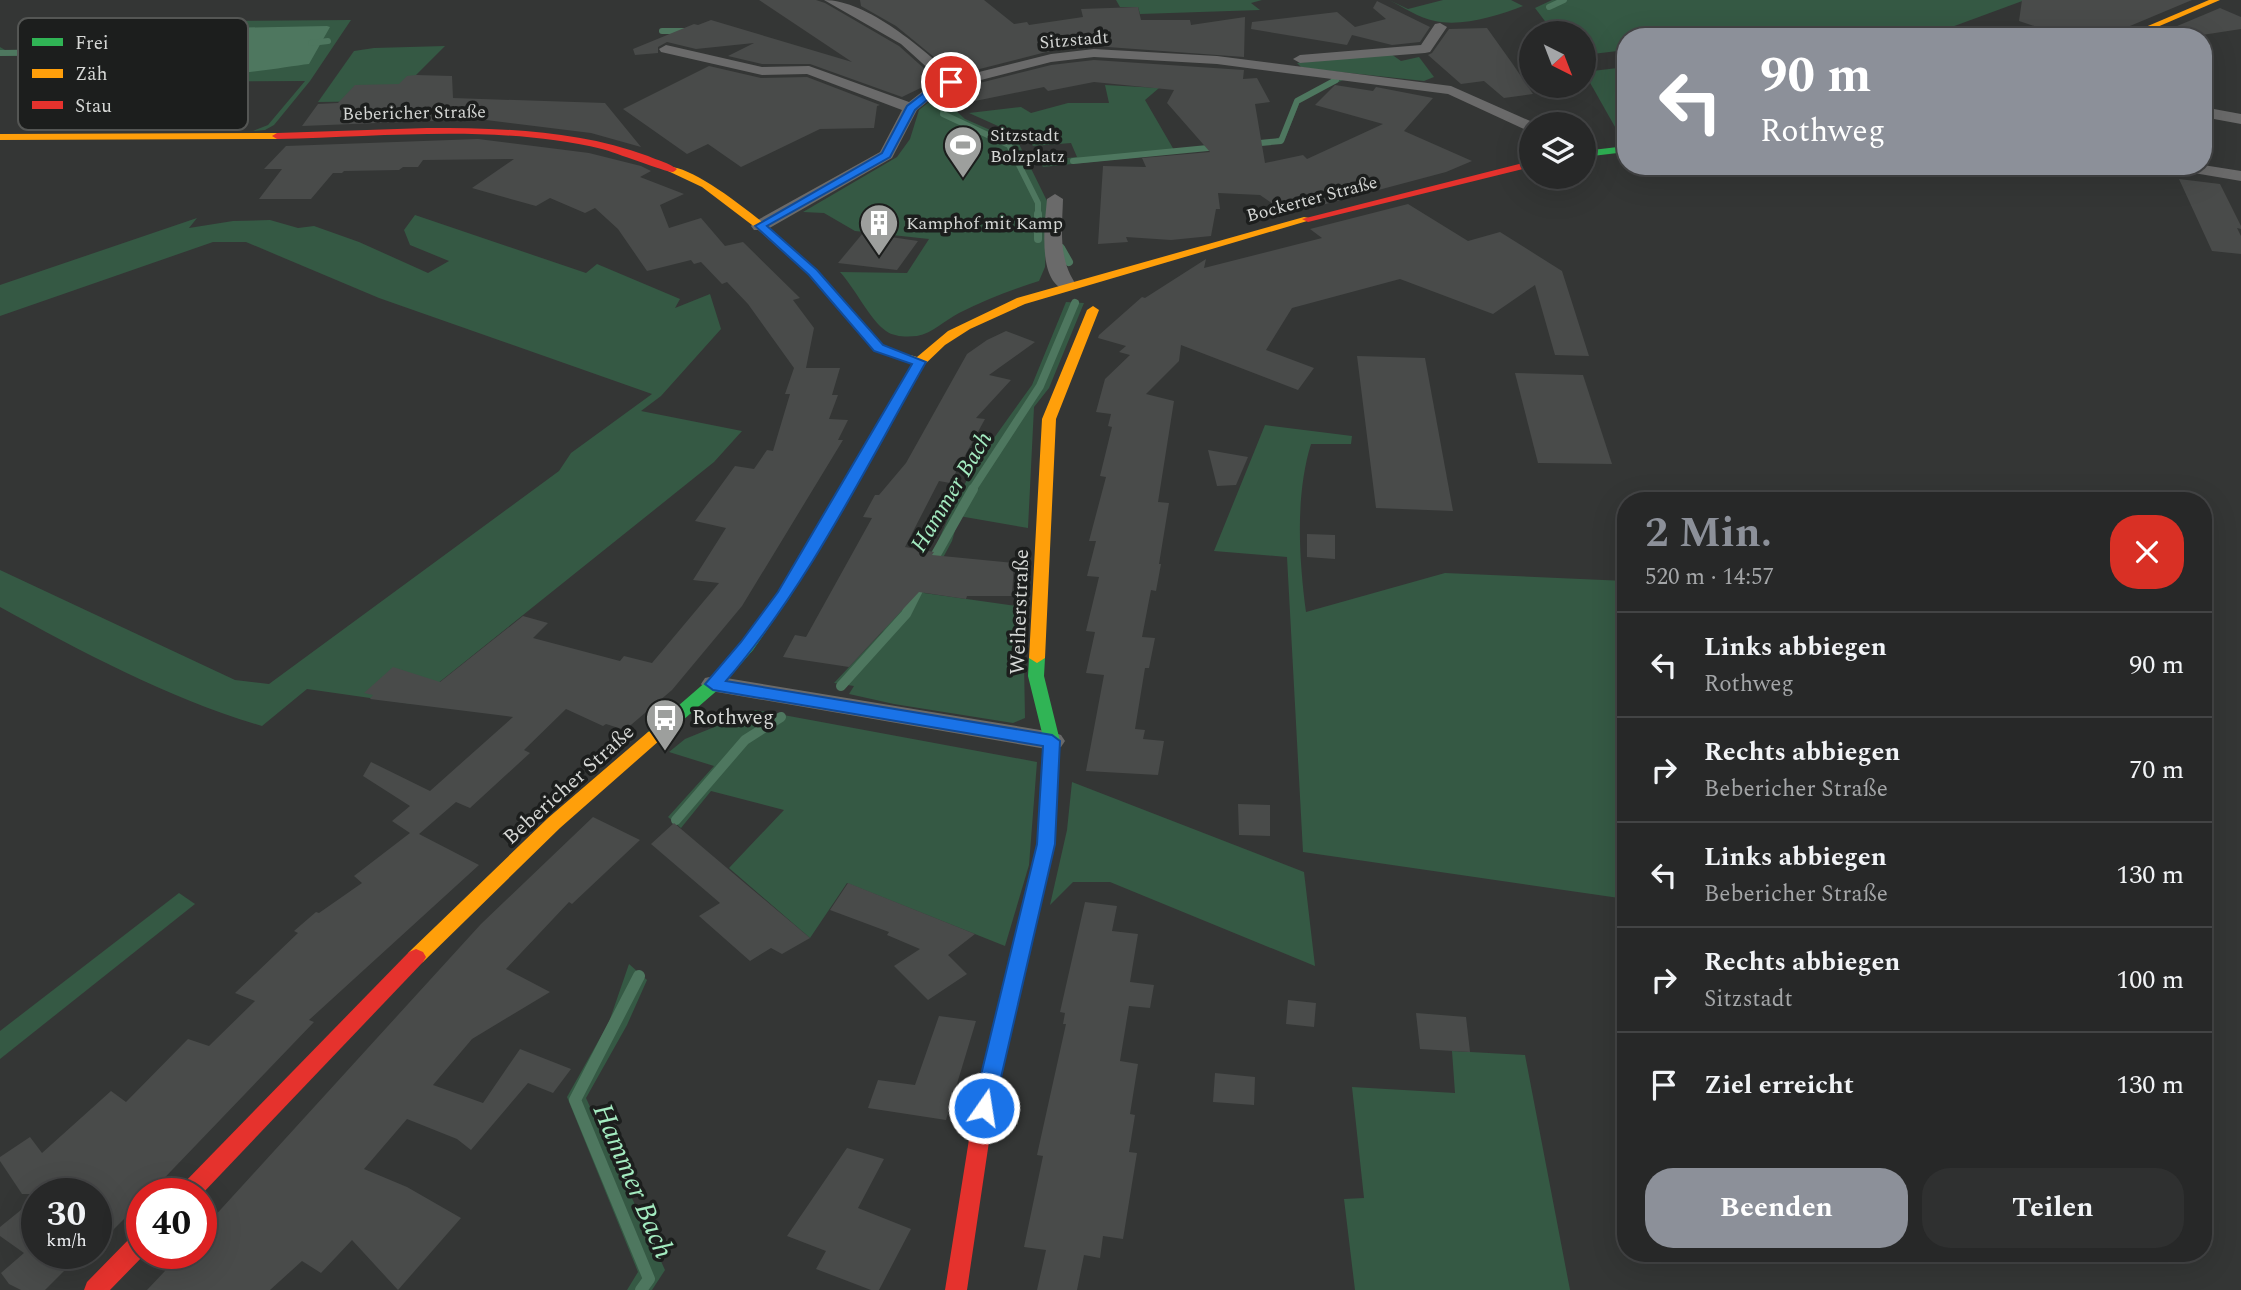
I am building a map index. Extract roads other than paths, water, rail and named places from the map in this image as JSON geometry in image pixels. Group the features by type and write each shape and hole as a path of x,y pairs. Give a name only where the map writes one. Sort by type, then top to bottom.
{"street":[{"path":"831,0 906,41 951,82"},
{"path":"2148,28 2216,0"},
{"path":"1430,60 1440,27"},
{"path":"666,49 762,71 809,70 911,108"},
{"name":"Sitzstadt","path":"760,226 886,155 911,108 937,87 1051,58 1094,53 1250,63 1451,90 1519,122"},
{"name":"Sitzstadt","path":"1250,63 1430,60 1451,90"},
{"path":"2212,114 2241,119"},
{"name":"Bebericher Straße","path":"0,137 286,136 478,129 592,143 650,159 706,185 760,226 813,273 879,348 919,362"},
{"path":"1596,153 1617,150"},
{"name":"Bockerter Straße","path":"1104,276 1343,209 1519,167"},
{"path":"2212,171 2241,176"},
{"path":"1055,199 1054,257 1059,277 1068,286"},
{"name":"Bebericher Straße","path":"203,1178 407,966 544,833 713,684 747,646 785,594 919,362 944,341 978,319 1068,286 1104,276"},
{"name":"Weiherstraße","path":"956,1290 984,1108 1046,844 1052,741 1036,676 1049,419 1093,310"},
{"path":"713,684 1052,741"},
{"path":"94,1290 126,1257"}],"waterway":[{"path":"1549,7 1564,0"},
{"name":"Hammer Bach","path":"662,31 686,31"},
{"name":"Hammer Bach","path":"311,43 328,41"},
{"name":"Hammer Bach","path":"0,53 18,53"},
{"path":"1250,144 1281,141 1297,101 1336,80"},
{"name":"Hammer Bach","path":"947,90 943,114 1009,145 1038,203 1038,239"},
{"path":"1073,161 1218,147"},
{"name":"Hammer Bach","path":"1061,248 1069,262"},
{"name":"Hammer Bach","path":"972,490 1040,386 1075,303"},
{"name":"Hammer Bach","path":"930,565 973,489"},
{"name":"Hammer Bach","path":"841,686 906,614 919,588"},
{"name":"Hammer Bach","path":"676,820 745,740 781,717"},
{"name":"Hammer Bach","path":"639,976 575,1100 649,1279 641,1290"}],"place":[{"name":"Sitzstadt Bolzplatz","path":"963,179"},
{"name":"Kamphof mit Kamp","path":"879,257"},
{"name":"Rothweg","path":"665,752"}]}
